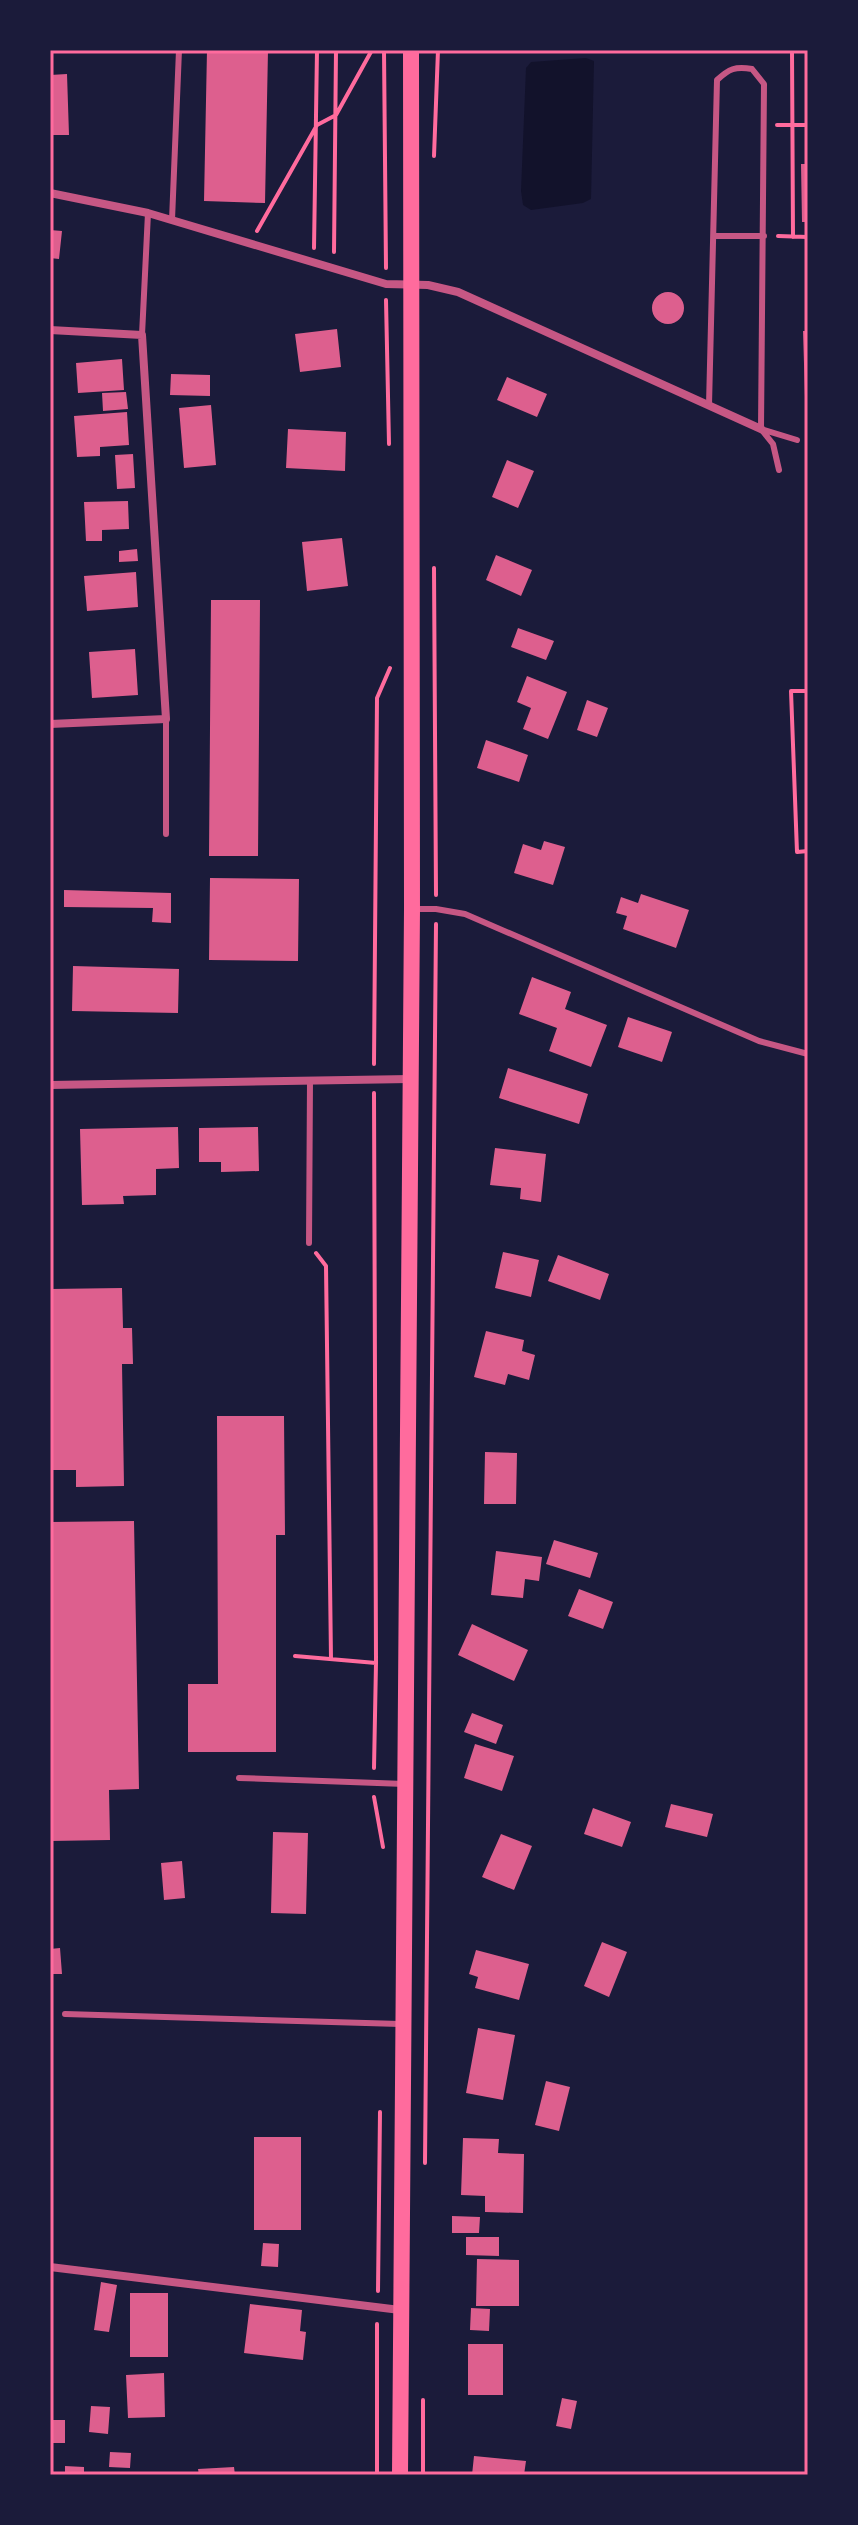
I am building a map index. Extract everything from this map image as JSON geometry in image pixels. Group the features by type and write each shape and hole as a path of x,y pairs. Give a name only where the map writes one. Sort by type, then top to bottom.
{"main road":[{"path":"400,2475 412,909 411,50"}],"street":[{"path":"50,193 148,213 386,284 428,285 458,292 761,429"},
{"path":"50,330 142,335 166,719 50,724"},
{"path":"50,1085 410,1079"},
{"path":"50,2267 400,2310"}],"lane":[{"path":"172,220 179,50"},
{"path":"709,405 717,80 729,69 740,67 752,69 764,84 761,429 773,444 779,470"},
{"path":"142,335 148,213"},
{"path":"714,236 764,236"},
{"path":"761,429 797,440"},
{"path":"166,719 166,834"},
{"path":"412,909 465,914 759,1041 808,1054"},
{"path":"309,1243 310,1081"},
{"path":"239,1778 405,1784"},
{"path":"65,2014 404,2025"}],"path":[{"path":"314,263 317,50"},
{"path":"334,269 336,50"},
{"path":"251,243 317,125 336,115 372,50"},
{"path":"384,50 389,457"},
{"path":"792,50 793,237"},
{"path":"763,125 808,125"},
{"path":"764,236 808,237"},
{"path":"384,1850 374,1805 374,1080 377,698 393,662"},
{"path":"808,691 791,691 797,852 808,851"},
{"path":"309,1243 326,1266 331,1659"},
{"path":"295,1656 376,1663"},
{"path":"377,2475 380,2102"}],"shaded area":[{"path":"586,58 594,61 591,199 583,203 531,210 523,205 521,191 526,68 531,62"}],"building":[{"path":"207,50 268,50 265,203 204,201"},
{"path":"67,74 69,135 50,135 50,75"},
{"path":"801,164 808,164 808,222 802,222"},
{"path":"50,230 62,231 59,259 50,258"},
{"path":"668,292 680,296 684,308 680,320 668,324 656,320 652,308 656,296"},
{"path":"337,329 341,367 300,372 295,334"},
{"path":"803,331 808,331 808,397 805,397"},
{"path":"122,359 124,390 78,393 76,363"},
{"path":"171,374 210,375 210,396 170,395"},
{"path":"507,377 547,394 537,417 497,400"},
{"path":"126,392 128,409 103,411 102,393"},
{"path":"211,405 216,465 184,468 179,408"},
{"path":"127,412 129,445 100,447 100,456 77,457 74,416"},
{"path":"288,429 346,432 345,471 286,468"},
{"path":"133,454 135,488 117,489 115,455"},
{"path":"507,460 534,471 518,508 492,497"},
{"path":"128,501 129,529 102,530 102,541 86,541 84,502"},
{"path":"342,538 348,586 307,591 302,542"},
{"path":"137,549 138,561 119,562 119,551"},
{"path":"496,555 532,570 521,596 486,580"},
{"path":"136,572 138,607 87,611 84,576"},
{"path":"211,600 260,600 258,856 209,856"},
{"path":"518,628 554,641 546,660 511,647"},
{"path":"135,649 138,695 92,698 89,652"},
{"path":"527,676 567,692 548,739 523,729 531,708 517,702"},
{"path":"587,700 608,708 597,737 577,730"},
{"path":"486,740 528,755 519,782 477,768"},
{"path":"544,841 565,847 553,885 514,873 523,844 541,850"},
{"path":"210,878 299,879 298,961 209,960"},
{"path":"64,890 171,893 171,923 152,922 153,908 64,907"},
{"path":"641,894 689,910 676,948 623,929 627,916 616,913 621,897 638,903"},
{"path":"73,966 179,969 178,1013 72,1011"},
{"path":"532,977 571,992 565,1009 607,1025 591,1067 549,1051 557,1028 519,1014"},
{"path":"628,1017 672,1032 662,1062 618,1047"},
{"path":"508,1068 588,1094 579,1124 499,1098"},
{"path":"178,1127 179,1168 156,1169 156,1195 123,1196 124,1204 82,1205 80,1129"},
{"path":"258,1127 259,1171 221,1172 221,1162 199,1162 199,1128"},
{"path":"495,1148 546,1154 541,1202 520,1199 521,1188 490,1185"},
{"path":"503,1252 539,1260 531,1297 495,1288"},
{"path":"558,1255 609,1274 600,1300 548,1281"},
{"path":"122,1288 123,1328 132,1328 133,1364 122,1364 124,1486 76,1487 76,1470 50,1470 50,1289"},
{"path":"486,1331 524,1340 522,1351 535,1355 529,1380 508,1374 505,1385 474,1377"},
{"path":"217,1416 284,1416 285,1535 276,1535 276,1752 188,1752 188,1684 218,1684"},
{"path":"485,1452 517,1453 516,1504 484,1504"},
{"path":"134,1521 139,1789 109,1790 110,1840 50,1841 50,1522"},
{"path":"554,1540 598,1553 590,1578 546,1564"},
{"path":"496,1551 542,1557 539,1581 525,1579 523,1598 491,1595"},
{"path":"579,1589 613,1602 603,1629 568,1616"},
{"path":"472,1624 528,1650 514,1681 458,1655"},
{"path":"472,1713 503,1725 496,1744 464,1732"},
{"path":"475,1744 514,1756 502,1791 464,1778"},
{"path":"671,1804 713,1814 707,1837 665,1827"},
{"path":"593,1808 631,1822 622,1847 584,1834"},
{"path":"273,1832 308,1833 306,1914 271,1913"},
{"path":"501,1834 532,1846 514,1890 482,1877"},
{"path":"182,1861 185,1898 164,1900 161,1863"},
{"path":"602,1942 627,1952 609,1997 584,1986"},
{"path":"60,1948 62,1974 50,1974 50,1949"},
{"path":"476,1950 529,1964 519,2000 475,1988 478,1977 469,1974"},
{"path":"478,2028 515,2035 503,2100 466,2093"},
{"path":"546,2081 570,2087 559,2131 535,2125"},
{"path":"254,2137 301,2137 301,2230 254,2230"},
{"path":"463,2138 499,2139 498,2153 524,2154 523,2213 485,2212 485,2196 461,2195"},
{"path":"452,2216 480,2217 479,2233 452,2233"},
{"path":"466,2237 499,2237 499,2256 466,2255"},
{"path":"263,2243 279,2244 278,2267 261,2266"},
{"path":"477,2259 519,2260 519,2306 476,2306"},
{"path":"101,2282 117,2285 109,2332 94,2330"},
{"path":"130,2293 168,2293 168,2357 130,2357"},
{"path":"250,2304 302,2310 300,2331 306,2332 303,2360 244,2353"},
{"path":"471,2308 490,2309 489,2331 470,2330"},
{"path":"468,2344 503,2344 503,2395 468,2395"},
{"path":"164,2373 165,2417 128,2418 126,2375"},
{"path":"562,2398 577,2401 571,2429 556,2426"},
{"path":"91,2406 110,2407 108,2434 89,2432"},
{"path":"50,2420 65,2420 65,2443 50,2443"},
{"path":"110,2452 131,2453 130,2468 109,2467"},
{"path":"474,2456 526,2461 524,2475 472,2475"},
{"path":"65,2466 84,2467 84,2475 65,2475"},
{"path":"234,2467 235,2475 199,2475 198,2469"}]}
